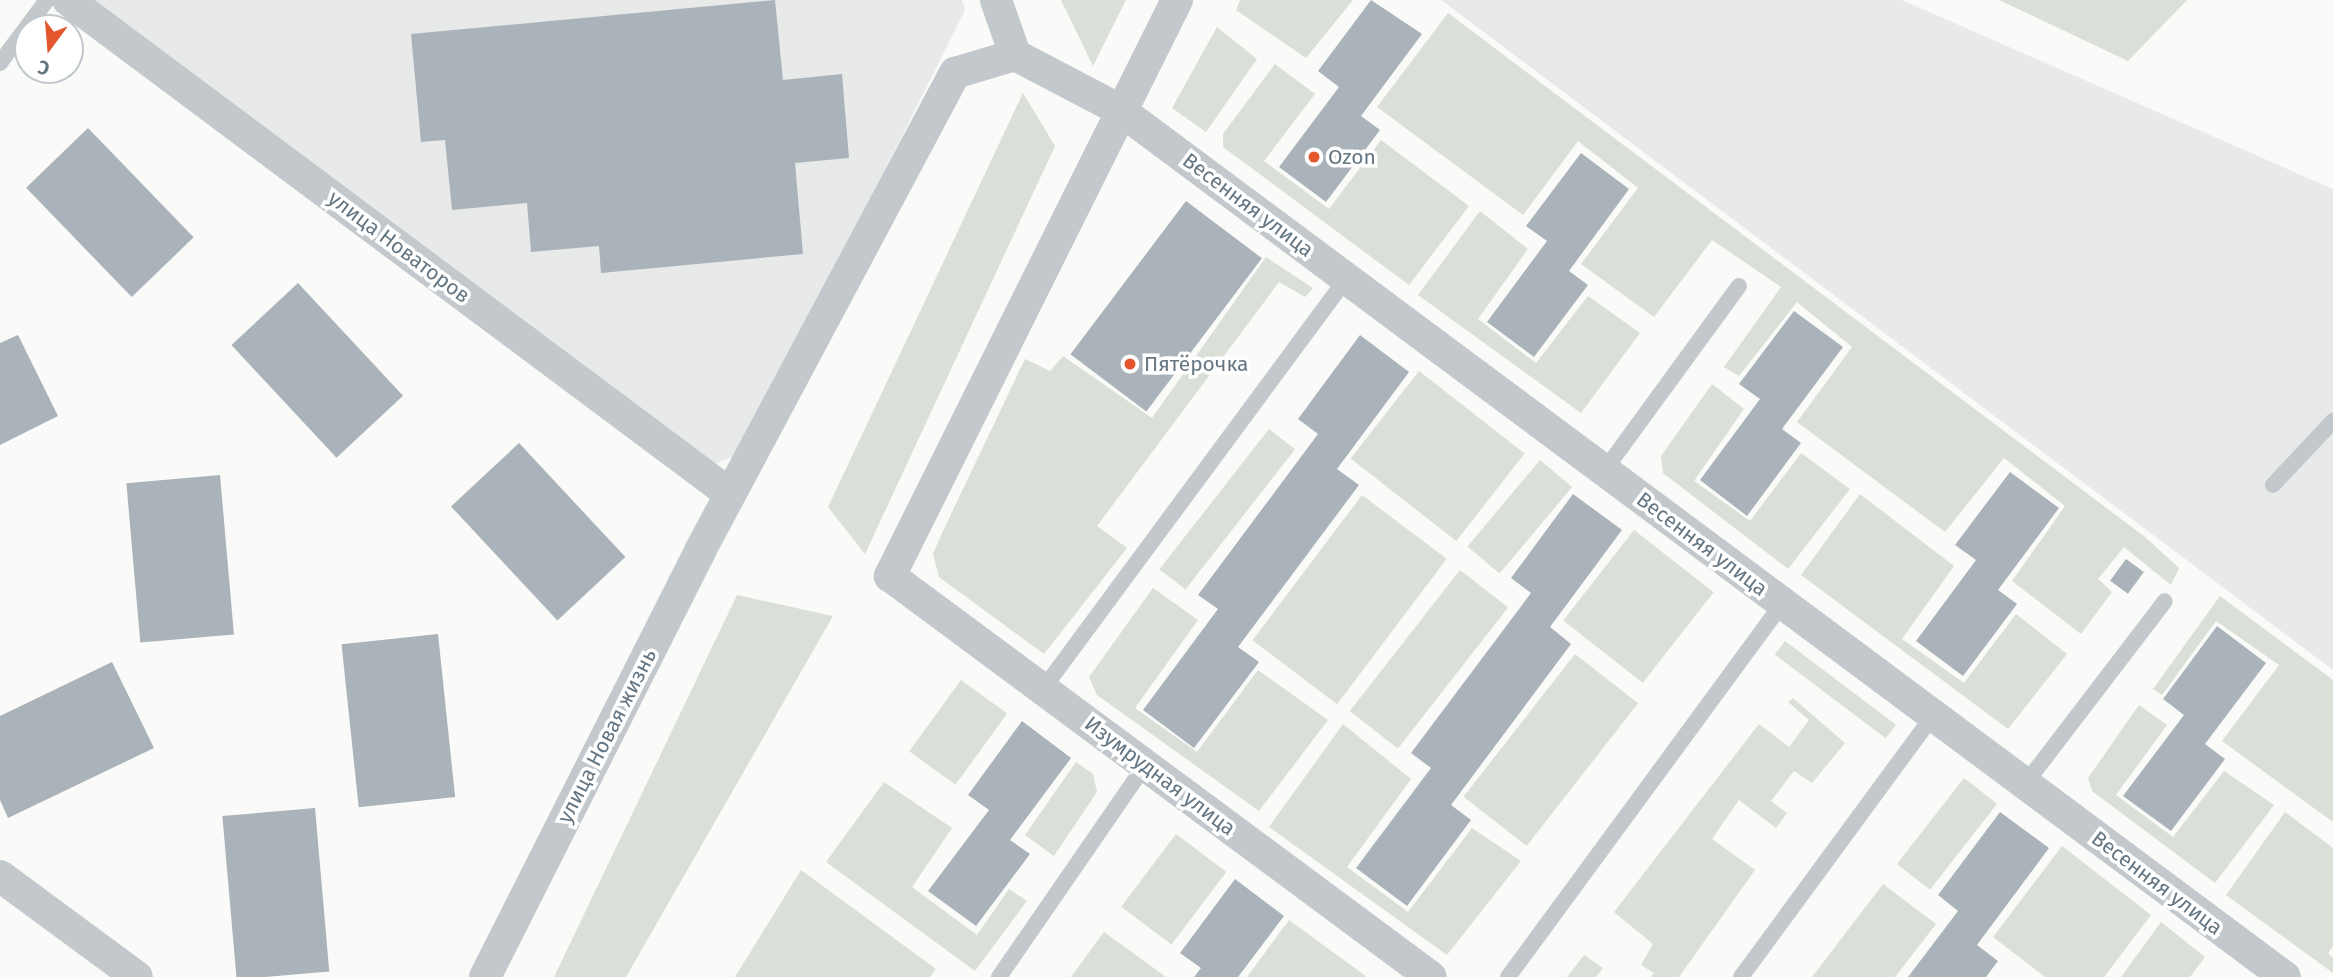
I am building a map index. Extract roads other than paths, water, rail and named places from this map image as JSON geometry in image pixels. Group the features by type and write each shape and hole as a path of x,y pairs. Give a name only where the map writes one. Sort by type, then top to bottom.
{"street":[{"name":"улица Новаторов","path":"68,0 730,494"},
{"path":"996,0 1015,55"},
{"path":"1120,110 1177,0"},
{"name":"улица Новая жизнь","path":"485,977 730,494 955,74 1015,55"},
{"name":"Весенняя улица","path":"1015,55 1120,110 2285,977"},
{"name":"Изумрудная улица","path":"1120,110 890,576 1431,977"},
{"path":"0,876 137,977"}],"lane":[{"path":"0,63 47,0"},
{"path":"1043,689 1346,279"},
{"path":"1604,471 1739,286"},
{"path":"2273,485 2333,421"},
{"path":"2025,784 2165,601"},
{"path":"1508,977 1783,604"},
{"path":"1741,977 1933,716"},
{"path":"999,977 1145,765"}],"place":[{"name":"Ozon","path":"1314,157"},
{"name":"Пятёрочка","path":"1130,364"}]}
